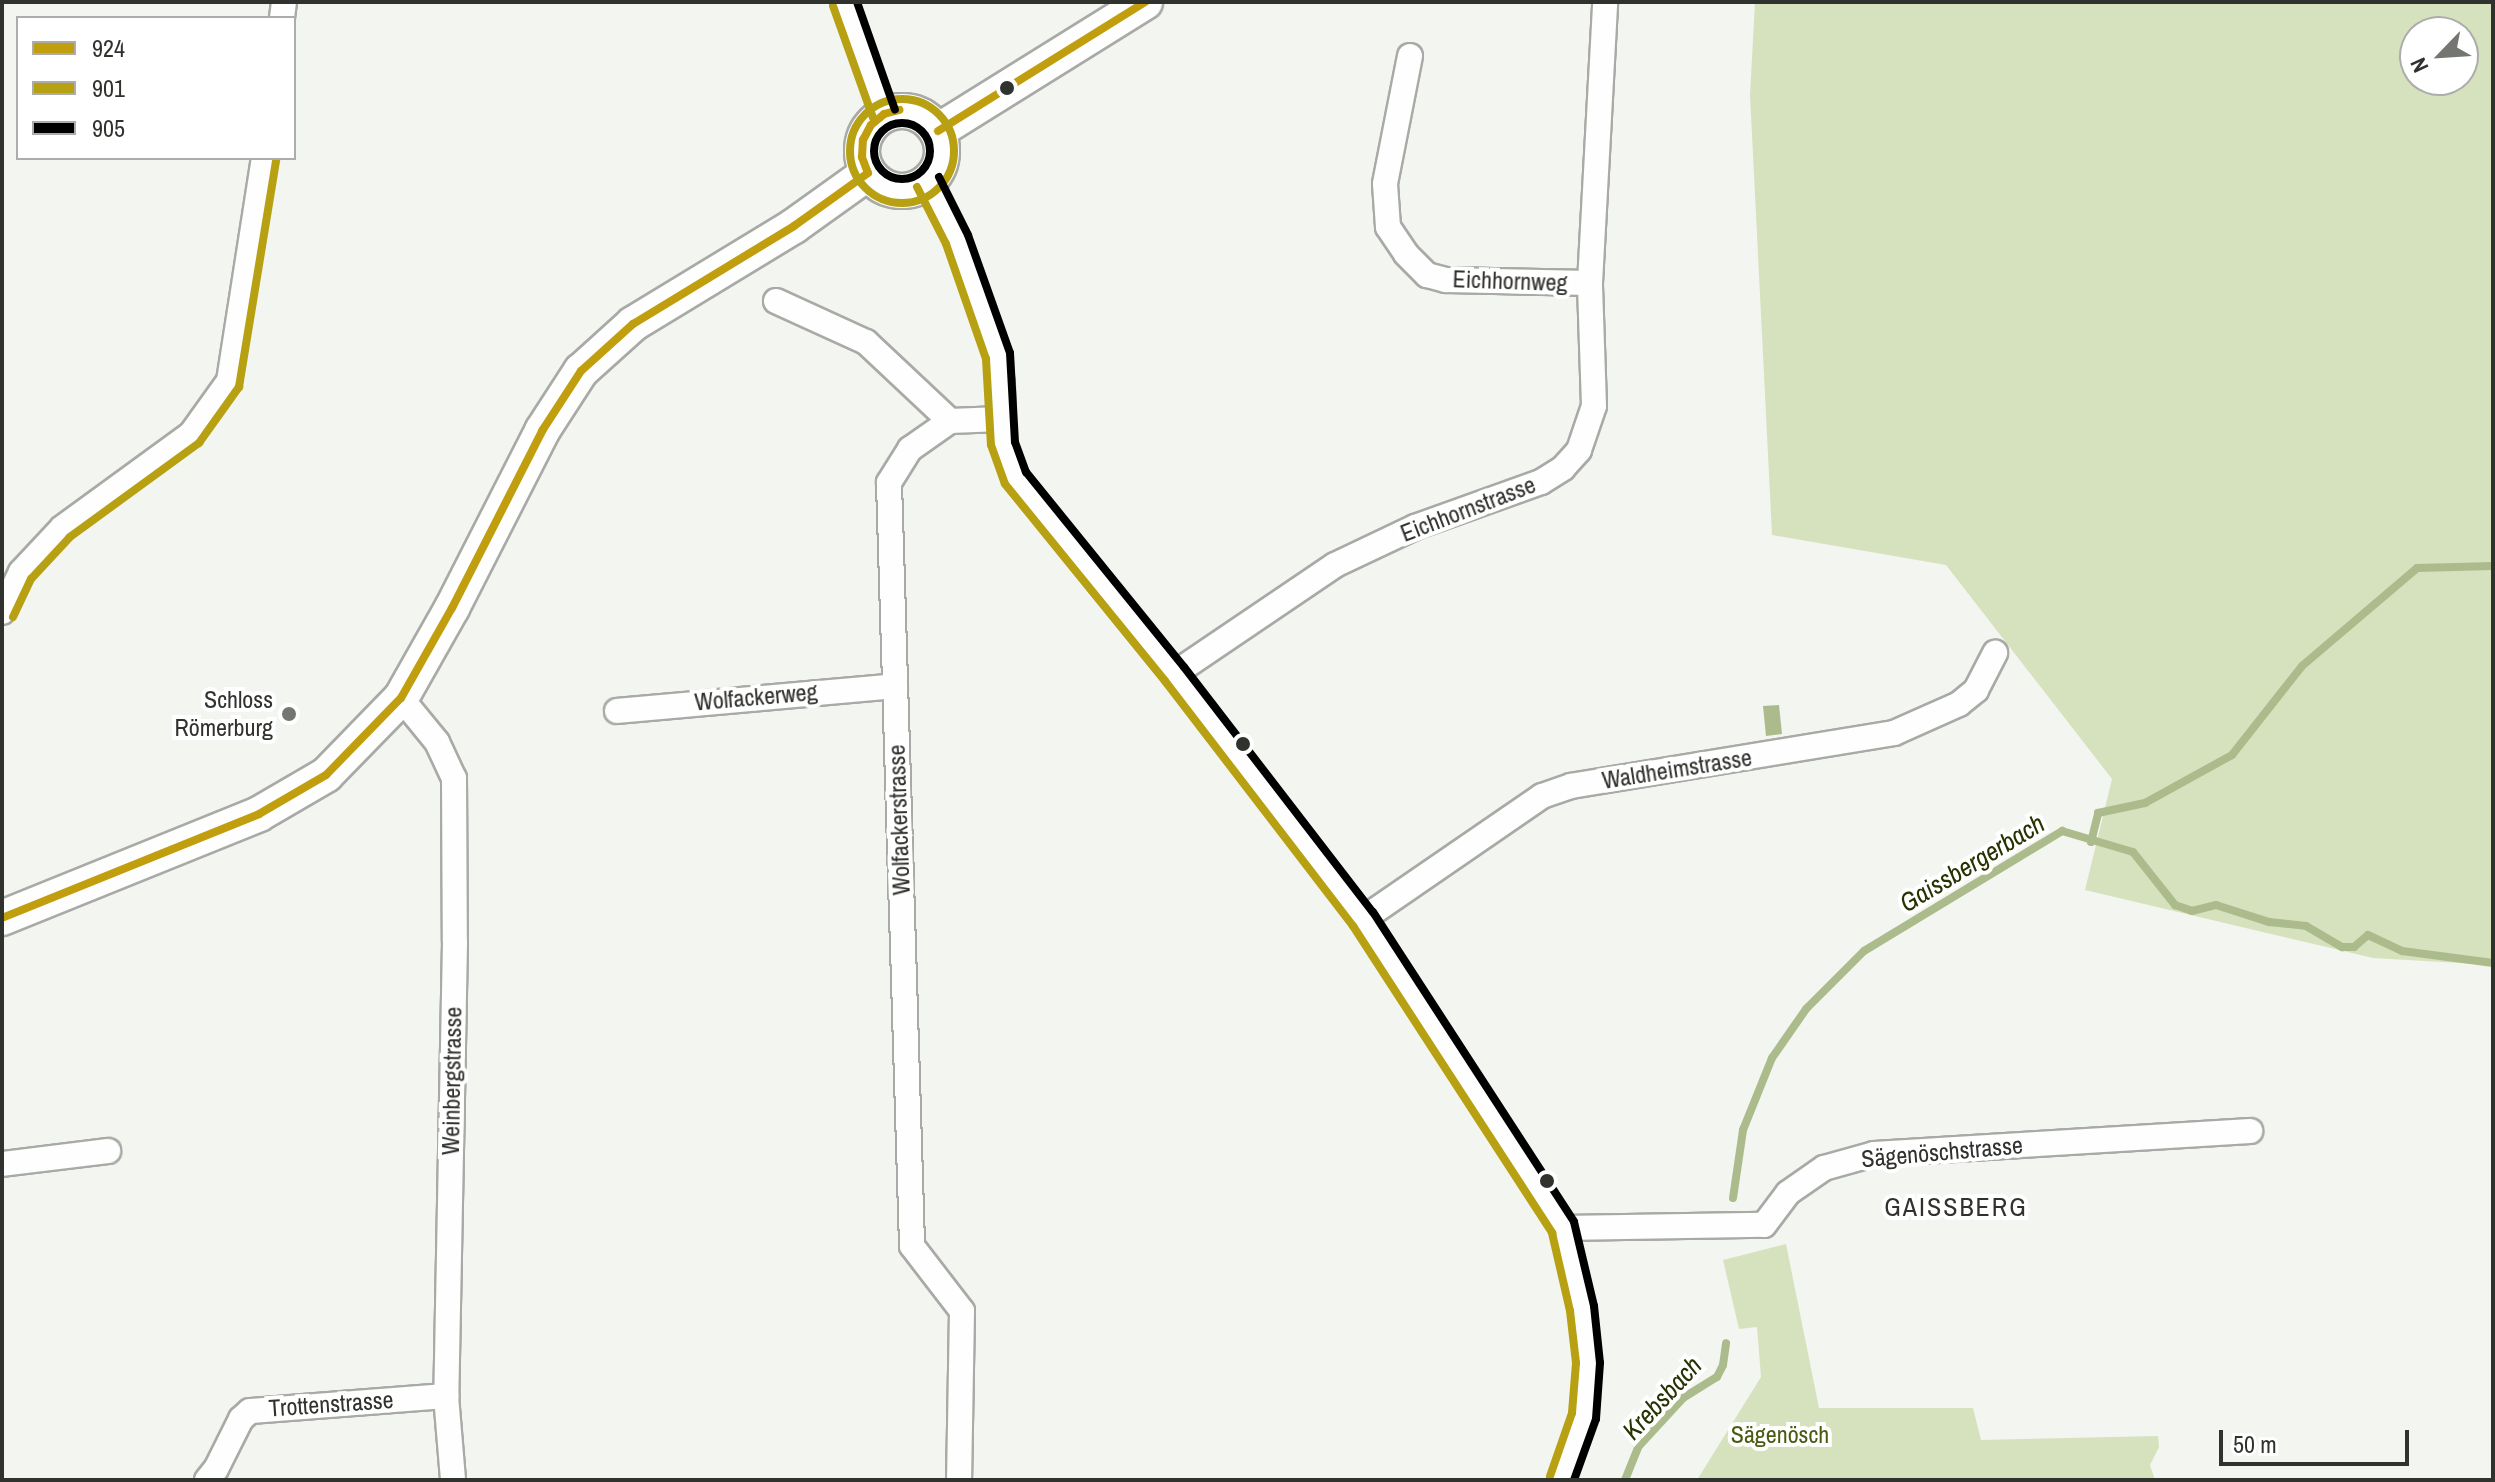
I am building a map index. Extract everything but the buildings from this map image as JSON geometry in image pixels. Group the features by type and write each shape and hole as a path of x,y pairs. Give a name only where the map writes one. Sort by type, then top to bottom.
{"street":[{"path":"844,2 884,114"},
{"path":"938,131 1145,2"},
{"name":"Eichhornstrasse","path":"1174,674 1335,565 1415,527 1541,482 1563,468 1579,450 1594,406 1590,283 1605,2"},
{"name":"Eichhornweg","path":"1410,56 1384,202 1388,227 1406,254 1427,275 1446,280 1590,283"},
{"path":"899,110 914,112 928,119 938,131 942,158 928,182 904,192 890,190 868,173 862,157 863,140 871,125 884,114 899,110"},
{"path":"2,612 21,572 62,528 191,434 229,381 264,160"},
{"path":"2,918 216,832 299,793 326,775 401,698 452,608 542,431 581,371 633,324 794,226 868,173"},
{"path":"928,182 957,239 998,356 1005,457 1015,478 1174,674 1363,919 1563,1228 1582,1309 1588,1363 1584,1416 1561,1480"},
{"path":"776,301 866,342 950,421 1001,419"},
{"name":"Wolfackerstrasse","path":"950,421 910,449 889,483 912,1246 962,1311 959,1480"},
{"name":"Waldheimstrasse","path":"1363,919 1542,796 1571,786 1894,733 1959,704 1976,690 1995,653"},
{"name":"Wolfackerweg","path":"617,711 895,686"},
{"name":"Weinbergstrasse","path":"401,698 437,742 454,778 455,942 446,1396 453,1480"},
{"name":"Sägenöschstrasse","path":"1563,1228 1764,1225 1788,1193 1824,1168 1874,1154 2250,1131"},
{"path":"2,1164 108,1151"},
{"name":"Trottenstrasse","path":"207,1480 216,1469 241,1419 250,1411 446,1396"}],"green space":[{"path":"1755,2 2493,2 2493,965 2373,958 2085,890 2112,779 1946,565 1772,535 1750,95"},
{"name":"Sägenösch","path":"1786,1244 1819,1408 1973,1408 1981,1440 2158,1436 2159,1447 2150,1465 2155,1480 1697,1480 1761,1377 1757,1327 1739,1329 1723,1260"}],"shaded area":[{"path":"1779,705 1782,734 1766,736 1763,706"}],"waterway":[{"path":"2091,842 2098,813 2145,803 2232,755 2302,666 2417,568 2493,566"},
{"name":"Gaissbergerbach","path":"1733,1198 1743,1130 1772,1058 1806,1009 1864,951 2062,831 2133,852 2175,905 2192,911 2216,905 2269,922 2306,926 2342,947 2354,947 2368,935 2402,951 2493,963"},
{"name":"Krebsbach","path":"1625,1480 1638,1447 1683,1398 1717,1377 1723,1365 1726,1343"}],"transit line":[{"name":"905","path":"857,2 895,110"},
{"name":"924","path":"938,131 1145,2"},
{"name":"901","path":"833,6 873,118"},
{"name":"901","path":"902,99 922,103 939,114 950,131 954,151 950,171 939,188 922,199 902,203 882,199 865,188 854,171 850,151 854,131 865,114 882,103 902,99"},
{"name":"924","path":"868,173 862,157 863,140 871,125 884,114 899,110"},
{"name":"905","path":"902,123 922,131 930,151 922,171 902,179 882,171 874,151 882,131 902,123"},
{"name":"901","path":"13,617 31,579 70,537 199,443 239,387 276,160"},
{"name":"924","path":"2,918 259,814 326,775 401,698 452,608 542,431 581,371 633,324 794,226 868,173"},
{"name":"905","path":"939,177 968,235 1010,353 1015,442 1026,472 1184,667 1373,912 1574,1222 1594,1306 1600,1363 1596,1419 1574,1480"},
{"name":"901","path":"917,187 946,244 986,359 991,445 1005,484 1165,681 1353,926 1552,1233 1570,1311 1576,1363 1572,1413 1550,1476"}],"place":[{"name":"Schloss Römerburg","path":"289,714"}],"district":[{"name":"GAISSBERG","path":"1956,1207"}]}
